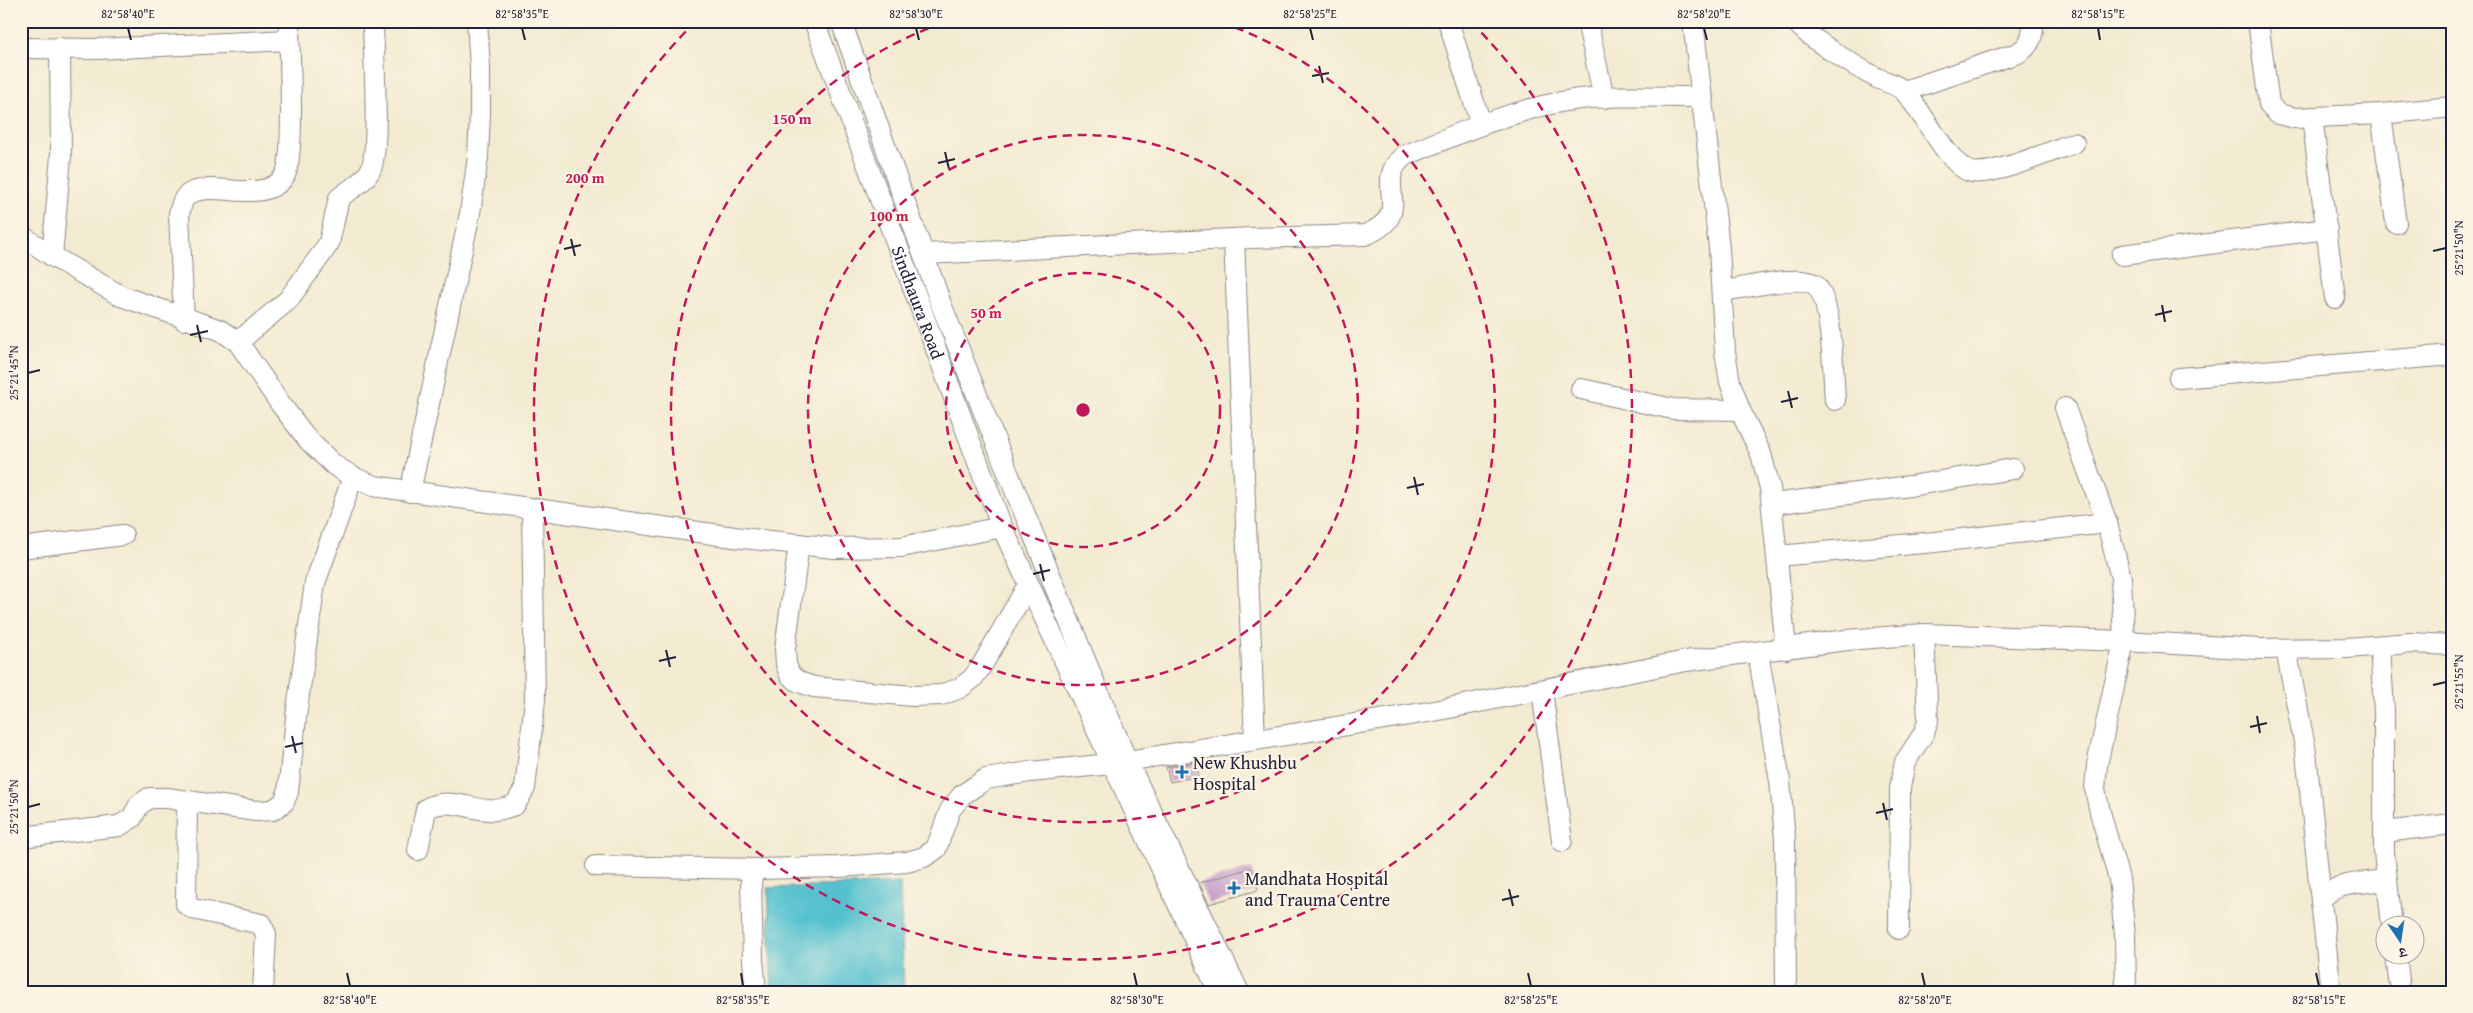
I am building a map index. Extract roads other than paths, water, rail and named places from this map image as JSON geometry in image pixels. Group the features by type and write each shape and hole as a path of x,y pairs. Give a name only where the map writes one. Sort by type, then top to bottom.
{"street":[{"path":"238,342 288,300 329,243 339,198 361,182 370,172 374,162 376,126 373,21"},
{"path":"410,492 470,214 478,157 480,68 476,21"},
{"name":"Sindhaura Road","path":"814,21 1002,526 1028,585 1119,763"},
{"path":"841,21 924,254 1119,763 1219,992"},
{"path":"1448,21 1481,124"},
{"path":"1588,21 1604,98"},
{"path":"1694,21 1722,292 1725,352 1730,382 1740,410 1761,454 1772,504 1786,649"},
{"path":"1796,21 1818,42 1876,77 1904,91 1947,152 1970,172 1993,170 2074,143"},
{"path":"1904,91 2018,53 2026,48 2031,39 2032,21"},
{"path":"2258,21 2269,104 2278,114 2294,118 2380,114 2452,107"},
{"path":"21,48 60,48 289,31 291,128 288,165 284,177 272,187 254,191 201,191 188,194 182,203 179,214 184,320"},
{"path":"52,256 62,156 60,48"},
{"path":"924,254 1234,239 1365,235 1379,229 1388,221 1394,209 1391,174 1396,163 1404,156 1481,124 1519,111 1567,101 1604,98 1703,97"},
{"path":"2380,114 2396,223"},
{"path":"2312,117 2335,298"},
{"path":"2122,256 2326,229"},
{"path":"21,235 52,256 121,296 184,320 220,330 238,342 282,406 309,441 334,465 353,477 374,486 532,509 834,548 901,547 1002,526"},
{"path":"1234,239 1256,740"},
{"path":"1722,292 1782,282 1799,281 1813,284 1821,293 1828,315 1835,400"},
{"path":"2179,378 2452,355"},
{"path":"1581,389 1673,409 1740,410"},
{"path":"2065,408 2107,523 2122,578 2124,641 2097,765 2095,789 2119,879 2125,935 2126,992"},
{"path":"1772,504 1910,486 2013,469"},
{"path":"21,837 119,826 132,818 139,805 149,798 187,801 256,811 273,810 284,802 288,792 297,708 315,583 353,477"},
{"path":"418,850 426,810 432,805 444,803 489,810 505,809 515,805 525,788 535,700 532,509"},
{"path":"1778,556 1936,542 2107,523"},
{"path":"21,548 123,535"},
{"path":"799,544 785,649 786,664 790,675 799,682 814,687 913,696 941,694 960,688 972,679 981,667 1028,585"},
{"path":"1899,929 1900,788 1904,762 1924,733 1928,721 1924,634"},
{"path":"596,866 759,869 839,867 907,862 924,857 936,849 950,810 962,794 986,779 1119,763 1434,712 1686,661 1847,640 1924,634 2286,649 2410,644 2452,645"},
{"path":"2380,646 2384,711 2384,832 2391,916"},
{"path":"2286,649 2306,752 2332,992"},
{"path":"1758,653 1780,781 1783,820 1786,992"},
{"path":"1542,690 1562,841"},
{"path":"1119,763 1239,992"},
{"path":"187,801 186,904 193,909 261,924 266,934 263,992"},
{"path":"2384,832 2452,824"},
{"path":"756,992 752,960 751,882 753,874 759,869"},
{"path":"2321,900 2325,894 2335,888 2387,880"},
{"path":"2398,966 2400,980"}],"water":[{"path":"900,883 904,992 772,992 768,888"}],"place":[{"name":"New Khushbu Hospital","path":"1182,772"},
{"name":"Mandhata Hospital and Trauma Centre","path":"1234,888"}]}
